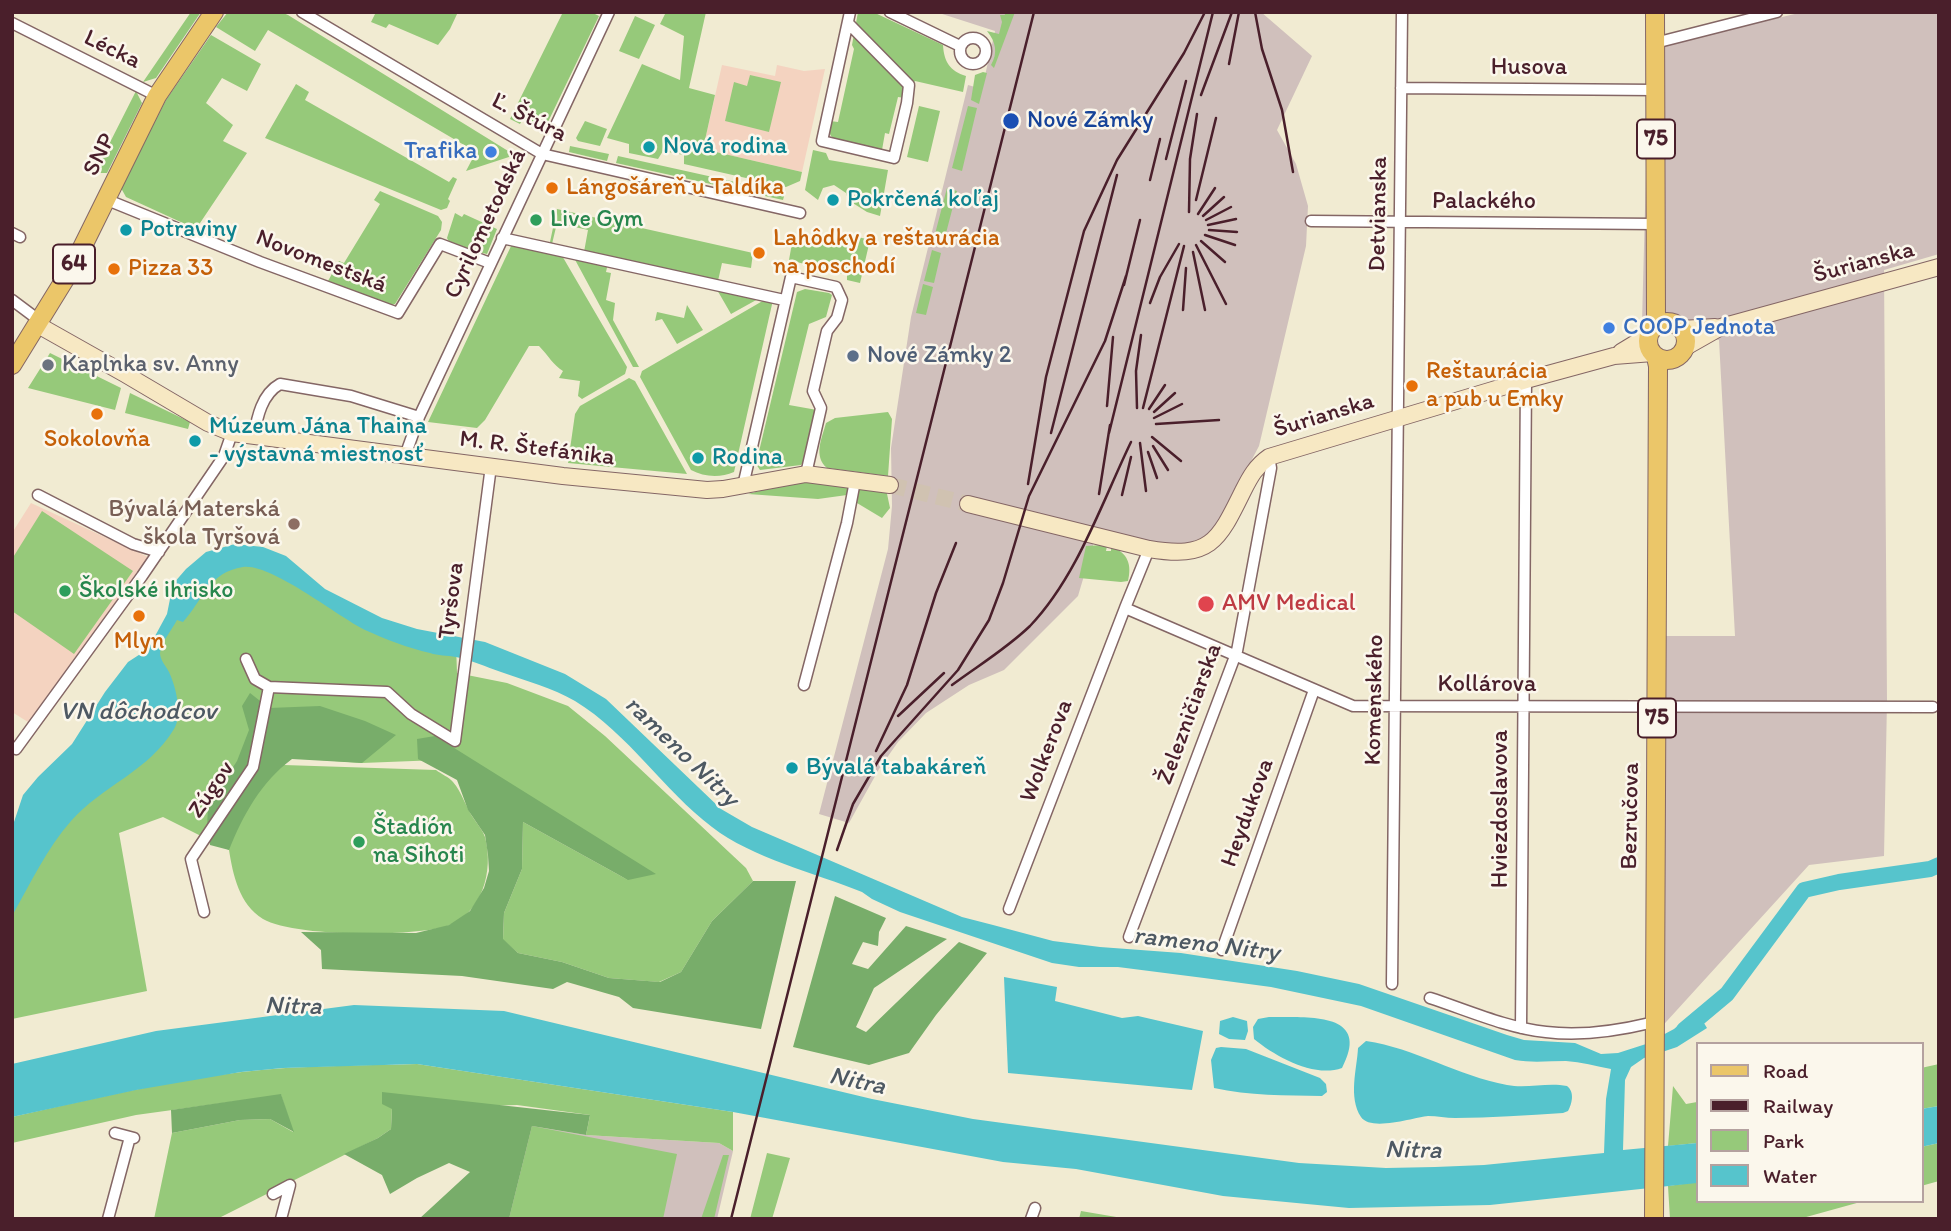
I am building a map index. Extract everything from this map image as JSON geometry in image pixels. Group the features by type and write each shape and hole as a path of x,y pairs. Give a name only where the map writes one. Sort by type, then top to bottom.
{"main road":[{"name":"SNP","path":"35,320 73,266 157,96 214,12"},
{"name":"75","path":"1652,331 1656,319 1655,250 1661,125 1656,89 1656,12"},
{"name":"75","path":"1655,250 1666,304 1677,326"},
{"name":"64","path":"12,365 35,320"},
{"path":"1652,331 1663,323 1677,326"},
{"name":"Bezručova","path":"1657,414 1685,338 1677,326"},
{"name":"Bezručova","path":"1652,331 1648,345 1654,355 1657,414 1657,706 1652,1027 1655,1063 1655,1214"},
{"path":"1654,355 1665,360 1679,353"}],"street":[{"name":"Ľ. Štúra","path":"302,12 328,22 542,154 800,213"},
{"name":"Cyrilometodská","path":"405,456 419,417 609,12"},
{"path":"890,12 960,46"},
{"name":"Detvianska","path":"1399,417 1402,12"},
{"path":"1656,43 1777,12"},
{"path":"849,18 909,85 894,158 822,141 849,18"},
{"name":"Lécka","path":"12,23 157,96"},
{"name":"Husova","path":"1401,88 1656,89"},
{"name":"Novomestská","path":"105,199 237,253 398,313 440,244 490,263"},
{"name":"Palackého","path":"1311,221 1656,224"},
{"path":"502,238 784,300"},
{"name":"Šurianska","path":"1679,353 1721,327 1939,267"},
{"path":"743,486 791,277 836,287 842,300 836,318 827,331 813,391 821,408 806,474"},
{"name":"M. R. Štefánika","path":"12,300 35,320 208,424 232,433 563,476 707,490 806,474 890,485"},
{"name":"Šurianska","path":"1677,326 1721,327"},
{"name":"Šurianska","path":"1614,356 1652,331"},
{"name":"Šurianska","path":"968,504 1090,536 1149,549 1185,553 1214,540 1226,525 1252,473 1269,457 1614,356 1654,355"},
{"name":"Hviezdoslavova","path":"1521,1028 1526,380"},
{"path":"254,436 258,411 280,384 351,396 419,417"},
{"name":"Komenského","path":"1392,984 1399,417"},
{"path":"12,747 16,748 159,552 224,456 232,433"},
{"name":"Železničiarska","path":"1129,937 1235,657 1271,468 1269,457"},
{"name":"Tyršova","path":"269,687 387,692 411,714 455,741 491,466"},
{"path":"804,685 849,524 855,481"},
{"path":"38,495 133,544 159,552"},
{"path":"1125,608 1149,549"},
{"name":"Kollárova","path":"1125,608 1353,706 1933,707"},
{"name":"Wolkerova","path":"1009,909 1125,608"},
{"path":"246,659 255,679 269,687"},
{"name":"Zúgov","path":"204,912 191,859 253,767 269,687"},
{"name":"Heydukova","path":"1222,950 1314,690"},
{"path":"1430,998 1521,1028 1565,1033 1652,1027"},
{"path":"108,1219 133,1138 115,1133"},
{"path":"273,1194 290,1185 281,1219"}],"shaded area":[{"path":"936,12 1261,12 1312,56 1277,130 1296,164 1308,206 1306,246 1259,446 1217,526 1207,535 1183,546 1152,544 1097,532 1078,596 1004,670 969,685 926,713 898,742 879,769 849,823 819,814 888,549 892,506 891,448 911,317 968,85 982,89 995,31"},
{"path":"1803,12 1939,12 1939,254 1884,270 1887,701 1884,856 1809,865 1646,1044 1648,636 1735,636 1719,340 1642,322 1649,57 1661,46"},
{"path":"722,65 775,76 777,65 804,71 825,69 802,172 703,149"},
{"name":"Školské ihrisko","path":"31,503 148,557 28,722 12,712 12,533"},
{"path":"532,1126 586,1135 719,1143 733,1151 717,1219 509,1219"}],"green space":[{"path":"191,12 201,12 156,78 143,82"},
{"path":"228,12 281,12 288,15 513,154 512,156 466,171 476,152 268,30 255,51 216,27"},
{"path":"376,12 458,12 438,45 389,24 386,28 371,22"},
{"path":"563,12 591,12 599,16 547,124 537,125 523,118 520,124 510,119"},
{"path":"666,12 706,12 689,88 715,95 703,149 802,172 800,181 786,187 684,164 684,155 663,151 658,159 629,153 629,144 607,138 642,64 680,80 684,36 660,24"},
{"path":"858,12 873,12 943,45 949,65 966,76 963,92 915,81 905,98 898,97 882,150 833,139 828,131 830,121 838,122 854,49 852,45"},
{"path":"1004,12 1015,12 994,68 991,65 995,48 987,31 999,34 1002,22 1000,15 1005,15"},
{"path":"635,16 655,25 639,59 619,51"},
{"path":"211,35 261,64 247,91 222,78 206,103 233,125 223,141 247,153 196,229 126,197 121,188 166,100"},
{"path":"987,73 979,104 971,100 975,75"},
{"path":"750,75 781,82 769,132 725,121 734,82 747,86"},
{"path":"296,84 309,92 305,100 449,182 453,177 457,179 447,208 441,210 265,138"},
{"path":"136,91 142,103 107,173 98,173 96,170"},
{"path":"919,106 940,111 928,162 907,157"},
{"path":"968,106 977,108 962,171 952,168"},
{"path":"585,121 607,129 600,146 578,141 576,138"},
{"path":"570,146 609,154 607,161 569,152"},
{"path":"813,150 826,153 829,160 888,170 880,216 867,212 848,200 846,193 834,185 823,188 818,200 805,190"},
{"path":"618,156 785,193 783,200 616,163"},
{"path":"947,188 957,191 945,237 935,234"},
{"path":"380,191 438,216 442,222 441,230 395,304 387,306 328,281 339,261 344,263 380,204 374,200"},
{"path":"557,209 753,253 751,268 722,263 718,281 584,252 588,230 557,223 552,244 550,242"},
{"path":"455,213 462,217 464,214 497,229 487,254 451,246 447,238"},
{"path":"842,233 870,240 860,283 847,280 847,275 789,260 792,243"},
{"path":"512,244 561,254 627,367 625,374 582,399 578,396 580,381 559,378 563,371 539,346 529,346 485,420 477,428 428,422"},
{"path":"932,250 941,253 934,283 924,281"},
{"path":"573,256 608,263 606,272 611,273 606,300 615,303 613,320 639,367 633,367"},
{"path":"923,284 933,287 926,315 916,313"},
{"path":"716,288 758,299 731,314"},
{"path":"805,289 832,295 826,317 809,324 789,405 817,410 807,456 801,465 760,470 756,464 797,292"},
{"path":"766,299 773,300 734,472 718,476 691,470 640,377 642,371"},
{"path":"687,305 703,330 677,344 662,319 655,321 657,312 684,318"},
{"path":"50,353 121,388 115,410 28,388"},
{"path":"629,378 635,381 687,474 568,463 575,414 580,406"},
{"path":"130,393 190,422 188,429 125,413"},
{"path":"888,412 892,419 888,476 827,468 819,452 826,423 835,418"},
{"path":"815,481 844,484 848,487 847,495 818,499 748,494 775,487"},
{"path":"863,486 886,489 890,508 882,518 857,503 858,490"},
{"name":"Školské ihrisko","path":"42,511 133,571 74,654 12,611 12,559"},
{"path":"1086,546 1107,546 1106,551 1111,551 1111,547 1125,556 1129,565 1128,581 1079,578"},
{"path":"247,560 372,622 456,644 457,673 507,683 568,706 605,736 746,868 753,881 712,921 681,972 659,982 609,978 562,962 518,953 503,940 504,913 522,869 523,822 628,880 439,760 362,763 292,758 284,765 436,770 451,780 483,832 487,850 486,877 477,902 469,912 447,926 408,932 325,932 278,925 263,919 248,905 235,879 229,850 163,817 119,833 147,991 12,1019 12,895 184,602 222,567"},
{"path":"250,693 269,708 320,706 396,735 362,763 292,759 271,778 254,800 229,850 210,845 207,829 208,806 237,761 249,730 242,706"},
{"path":"435,736 656,874 628,880 523,822 522,869 504,913 503,939 518,953 562,962 609,978 660,982 681,972 712,921 753,881 796,881 761,1029 633,1008 619,997 567,982 553,989 462,976 322,969 321,950 301,932 416,933 449,925 470,911 484,888 489,871 485,835 468,810 457,780 418,759 417,739"},
{"path":"835,896 886,918 879,932 878,946 863,942 852,964 868,969 906,926 947,939 874,988 856,1027 866,1032 959,942 987,953 909,1053 869,1065 793,1047"},
{"path":"417,1064 733,1112 733,1151 719,1143 586,1135 590,1115 517,1105 392,1108 391,1129 378,1138 217,1219 154,1219 172,1133 240,1120 270,1119 293,1132 281,1095 136,1115 12,1143 12,1117 155,1086 264,1070"},
{"path":"1939,1064 1939,1106 1923,1109 1923,1068"},
{"path":"1673,1086 1686,1104 1696,1102 1696,1143 1668,1146"},
{"path":"382,1092 590,1115 586,1135 532,1126 509,1219 419,1219 470,1172 449,1163 390,1194 382,1175 344,1154 391,1129 392,1109 382,1104"},
{"path":"281,1094 294,1132 270,1119 240,1120 172,1133 171,1110"},
{"path":"532,1126 677,1154 663,1219 509,1219"},
{"path":"1939,1143 1939,1181 1923,1185 1923,1147"},
{"path":"767,1153 790,1158 772,1219 750,1219"},
{"path":"723,1155 729,1155 714,1219 701,1219"},
{"path":"1696,1182 1696,1203 1857,1203 1799,1219 1670,1219 1668,1186"},
{"path":"1081,1211 1128,1219 1079,1219"}],"water":[{"name":"VN dôchodcov","path":"235,544 263,547 286,556 325,589 382,618 417,629 485,642 565,674 606,699 721,809 752,827 962,917 1053,941 1181,953 1297,971 1359,984 1524,1040 1575,1043 1601,1054 1618,1053 1646,1044 1674,1029 1696,1010 1707,1028 1677,1047 1644,1058 1631,1067 1625,1080 1623,1150 1696,1143 1696,1183 1490,1205 1349,1208 1223,1196 1076,1169 1003,1162 733,1112 417,1064 241,1072 136,1090 12,1117 12,1064 156,1031 354,1005 504,1011 872,1099 973,1119 1299,1163 1386,1168 1435,1167 1604,1153 1606,1099 1611,1069 1566,1061 1515,1060 1361,1006 1271,987 1118,967 1079,967 1052,963 900,912 862,892 784,864 728,838 694,812 612,729 567,696 467,660 436,655 380,637 287,581 255,568 243,567 222,575 208,588 183,622 177,620 164,640 160,653 172,678 178,701 177,723 174,729 152,756 71,821 47,854 12,916 12,828 23,795 72,744 128,662 148,649 167,614 173,584 206,552"},
{"path":"1004,977 1057,987 1055,1001 1122,1018 1138,1016 1203,1031 1192,1090 1008,1073"},
{"path":"1233,1017 1247,1021 1245,1040 1229,1039 1219,1034 1220,1021"},
{"path":"1316,1018 1342,1027 1349,1036 1349,1049 1342,1068 1308,1068 1284,1059 1263,1046 1254,1039 1253,1027 1258,1019"},
{"path":"1366,1041 1402,1050 1489,1081 1522,1086 1567,1086 1572,1095 1571,1105 1568,1111 1563,1113 1468,1118 1428,1116 1383,1124 1366,1121 1357,1109 1354,1083 1358,1048"},
{"path":"1216,1048 1246,1049 1320,1078 1326,1084 1327,1092 1322,1096 1281,1095 1214,1088 1211,1060"},
{"path":"1939,1106 1939,1143 1923,1147 1923,1109"}],"waterway":[{"name":"rameno Nitry","path":"1684,1030 1727,994 1804,890 1839,882 1930,869 1939,865"}],"tunnel":[{"path":"890,485 968,504"}],"railway":[{"path":"731,1219 1034,12"},
{"path":"1028,484 1046,377 1084,231 1117,160 1184,53 1205,12"},
{"path":"1109,433 1213,12"},
{"path":"1201,95 1232,12"},
{"path":"1229,64 1239,12"},
{"path":"1255,12 1262,49 1282,110 1293,172"},
{"path":"1166,159 1186,81"},
{"path":"1189,212 1190,159 1197,114"},
{"path":"1196,200 1216,118"},
{"path":"1150,180 1160,139"},
{"path":"1051,433 1117,175"},
{"path":"1198,214 1215,188"},
{"path":"1203,216 1224,197"},
{"path":"1206,220 1231,207"},
{"path":"1208,225 1236,219"},
{"path":"1124,285 1140,220"},
{"path":"1209,230 1237,232"},
{"path":"1205,235 1235,245"},
{"path":"1201,241 1225,262"},
{"path":"1150,303 1160,277 1179,244"},
{"path":"1196,245 1226,304"},
{"path":"1143,408 1184,246"},
{"path":"1193,252 1205,310"},
{"path":"1183,310 1186,268"},
{"path":"837,850 853,804 881,756 958,670 989,620 1029,496 1105,341 1126,276"},
{"path":"1137,408 1136,371 1141,335"},
{"path":"1107,406 1113,337"},
{"path":"1149,409 1165,385"},
{"path":"1154,412 1175,393"},
{"path":"1154,418 1182,404"},
{"path":"1156,424 1219,420"},
{"path":"1099,494 1110,425"},
{"path":"1152,437 1181,461"},
{"path":"952,685 1011,642 1030,626 1047,606 1075,562 1131,442"},
{"path":"1140,443 1146,491"},
{"path":"1153,446 1168,470"},
{"path":"1148,452 1157,478"},
{"path":"1122,495 1131,457"},
{"path":"876,751 907,685 936,593 956,543"},
{"path":"898,716 944,673"}],"place":[{"name":"Nové Zámky","path":"1011,121"},
{"name":"Nová rodina","path":"649,147"},
{"name":"Trafika","path":"491,152"},
{"name":"Lángošáreň u Taldíka","path":"552,188"},
{"name":"Pokrčená koľaj","path":"833,200"},
{"name":"Live Gym","path":"536,220"},
{"name":"Potraviny","path":"126,230"},
{"name":"Lahôdky a reštaurácia na poschodí","path":"759,253"},
{"name":"Pizza 33","path":"114,269"},
{"name":"COOP Jednota","path":"1609,328"},
{"name":"Nové Zámky 2","path":"853,356"},
{"name":"Kaplnka sv. Anny","path":"48,365"},
{"name":"Reštaurácia a pub u Emky","path":"1412,386"},
{"name":"Sokolovňa","path":"97,414"},
{"name":"Múzeum Jána Thaina - výstavná miestnosť","path":"195,441"},
{"name":"Rodina","path":"698,458"},
{"name":"Bývalá Materská škola Tyršová","path":"294,524"},
{"name":"Školské ihrisko","path":"65,591"},
{"name":"AMV Medical","path":"1206,604"},
{"name":"Mlyn","path":"139,616"},
{"name":"Bývalá tabakáreň","path":"792,768"},
{"name":"Štadión na Sihoti","path":"359,842"}],"water label":[{"name":"Nitra","path":"293,1007"},
{"name":"Nitra","path":"857,1082"},
{"name":"Nitra","path":"1413,1151"}]}
